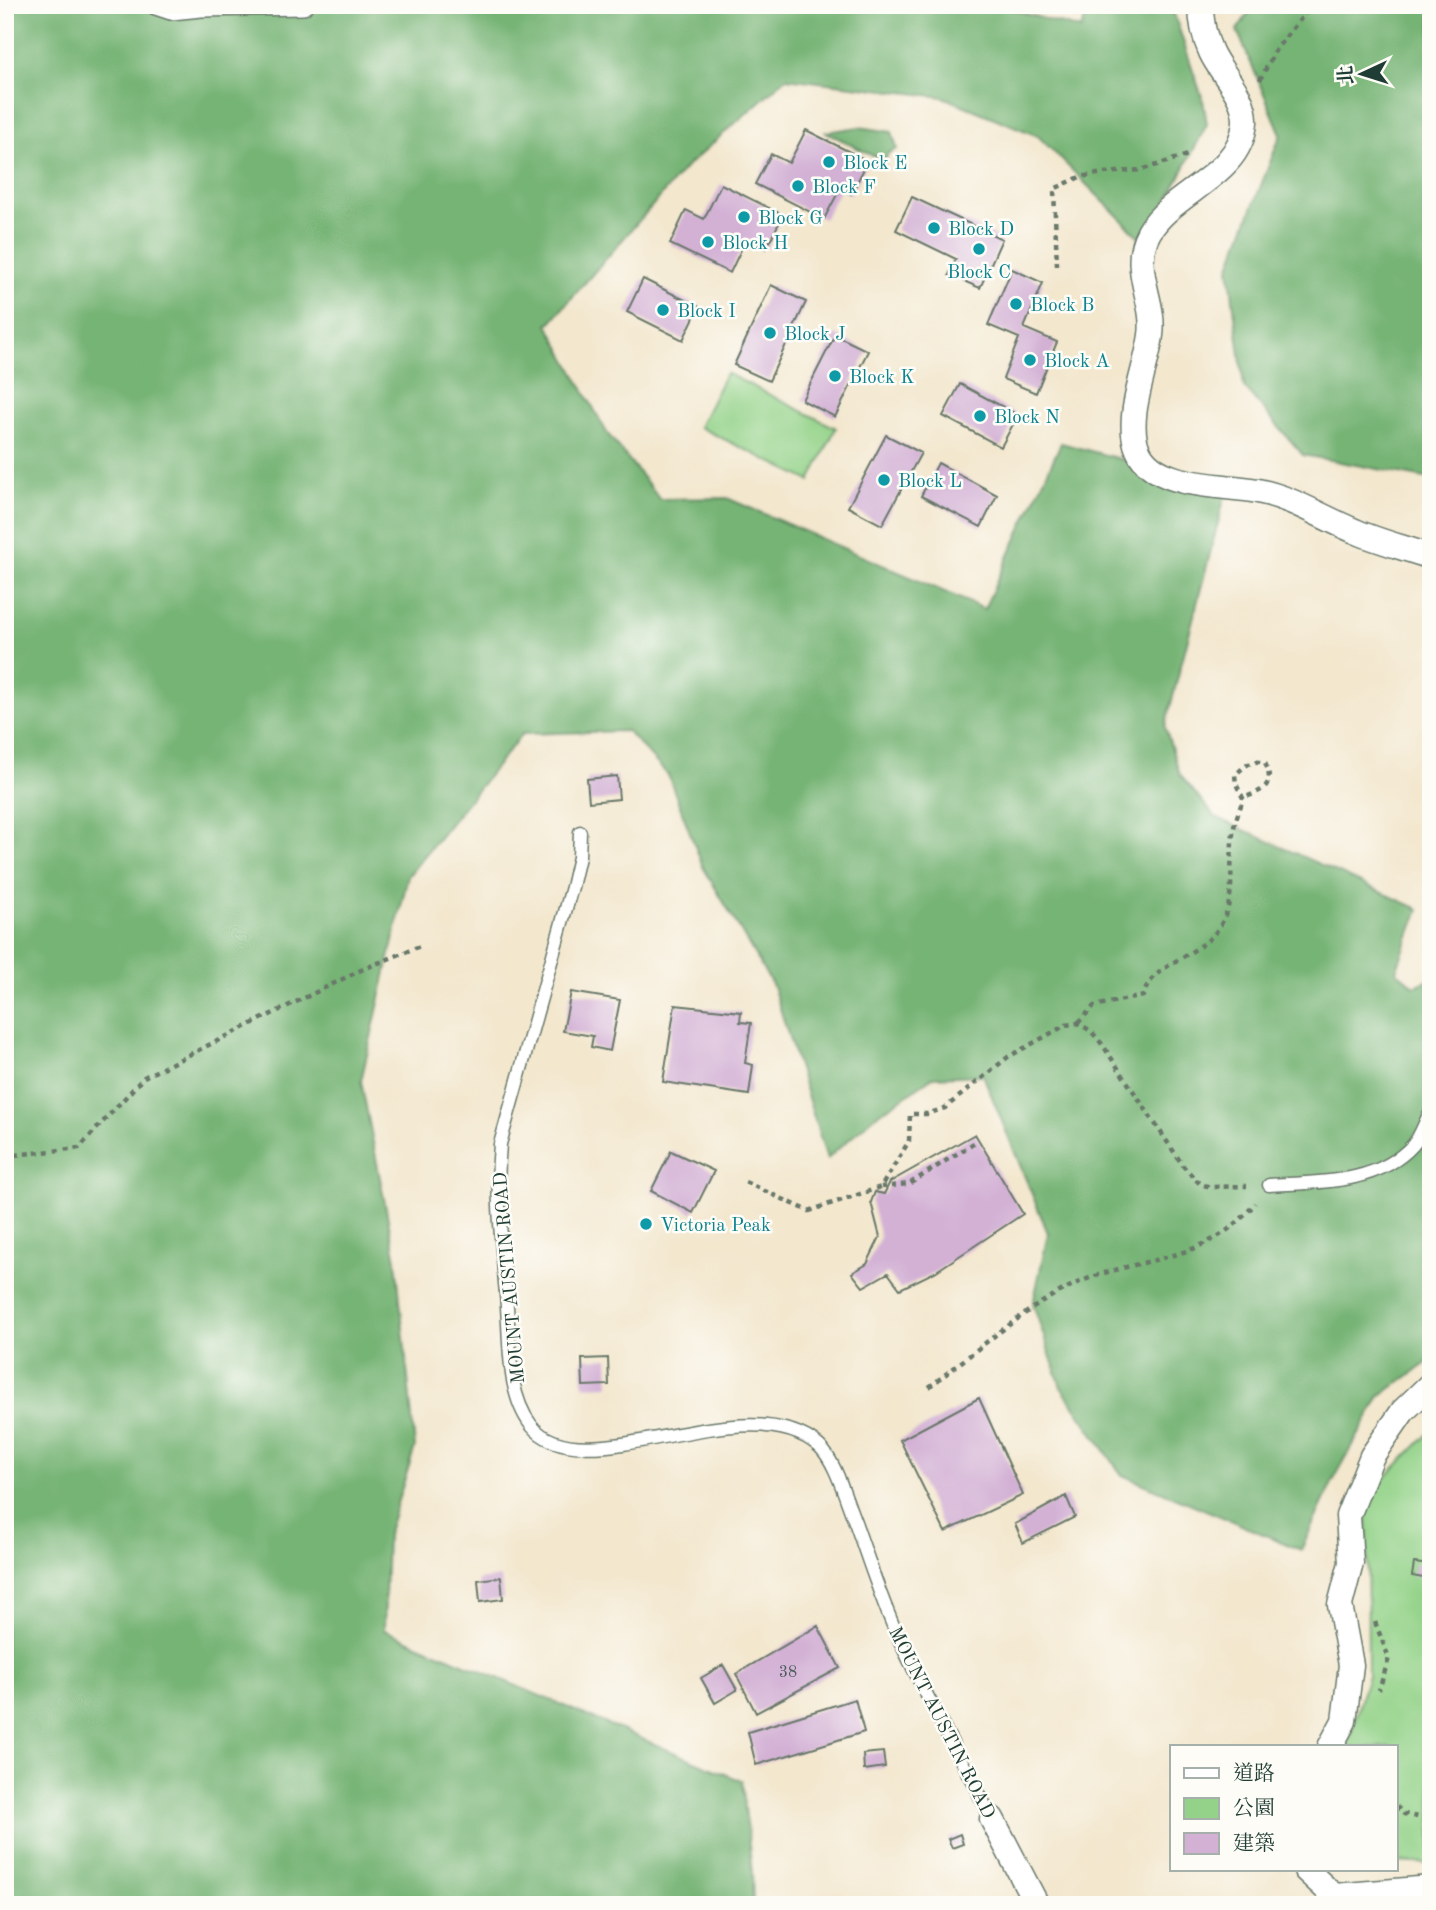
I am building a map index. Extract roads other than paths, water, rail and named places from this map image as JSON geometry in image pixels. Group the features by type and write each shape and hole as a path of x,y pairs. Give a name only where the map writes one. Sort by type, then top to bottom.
{"street":[{"path":"156,5 171,10 303,5"},
{"path":"1201,5 1206,40 1238,96 1245,122 1239,142 1223,165 1163,214 1146,240 1141,269 1152,332 1134,421 1139,452 1151,466 1169,477 1272,494 1302,505 1354,531 1431,557"},
{"path":"1331,1745 1344,1721 1351,1665 1340,1605 1351,1563 1348,1516 1372,1456 1403,1411 1431,1384"},
{"name":"MOUNT AUSTIN ROAD","path":"992,1819 1037,1905"},
{"path":"1307,1871 1334,1896 1431,1888"}],"lane":[{"name":"MOUNT AUSTIN ROAD","path":"580,832 579,857 572,887 500,1144 497,1181 512,1366 518,1399 531,1425 551,1442 611,1446 743,1424 779,1426 805,1435 822,1448 837,1475 899,1639 992,1819"},
{"path":"1269,1185 1345,1180 1370,1172 1391,1162 1413,1144 1431,1111"}],"place":[{"name":"Block E","path":"829,162"},
{"name":"Block F","path":"798,186"},
{"name":"Block G","path":"744,217"},
{"name":"Block D","path":"934,228"},
{"name":"Block H","path":"708,242"},
{"name":"Block C","path":"979,249"},
{"name":"Block B","path":"1016,304"},
{"name":"Block I","path":"663,310"},
{"name":"Block J","path":"770,333"},
{"name":"Block A","path":"1030,360"},
{"name":"Block K","path":"835,376"},
{"name":"Block N","path":"980,416"},
{"name":"Block L","path":"884,480"},
{"name":"Victoria Peak","path":"646,1224"}]}
